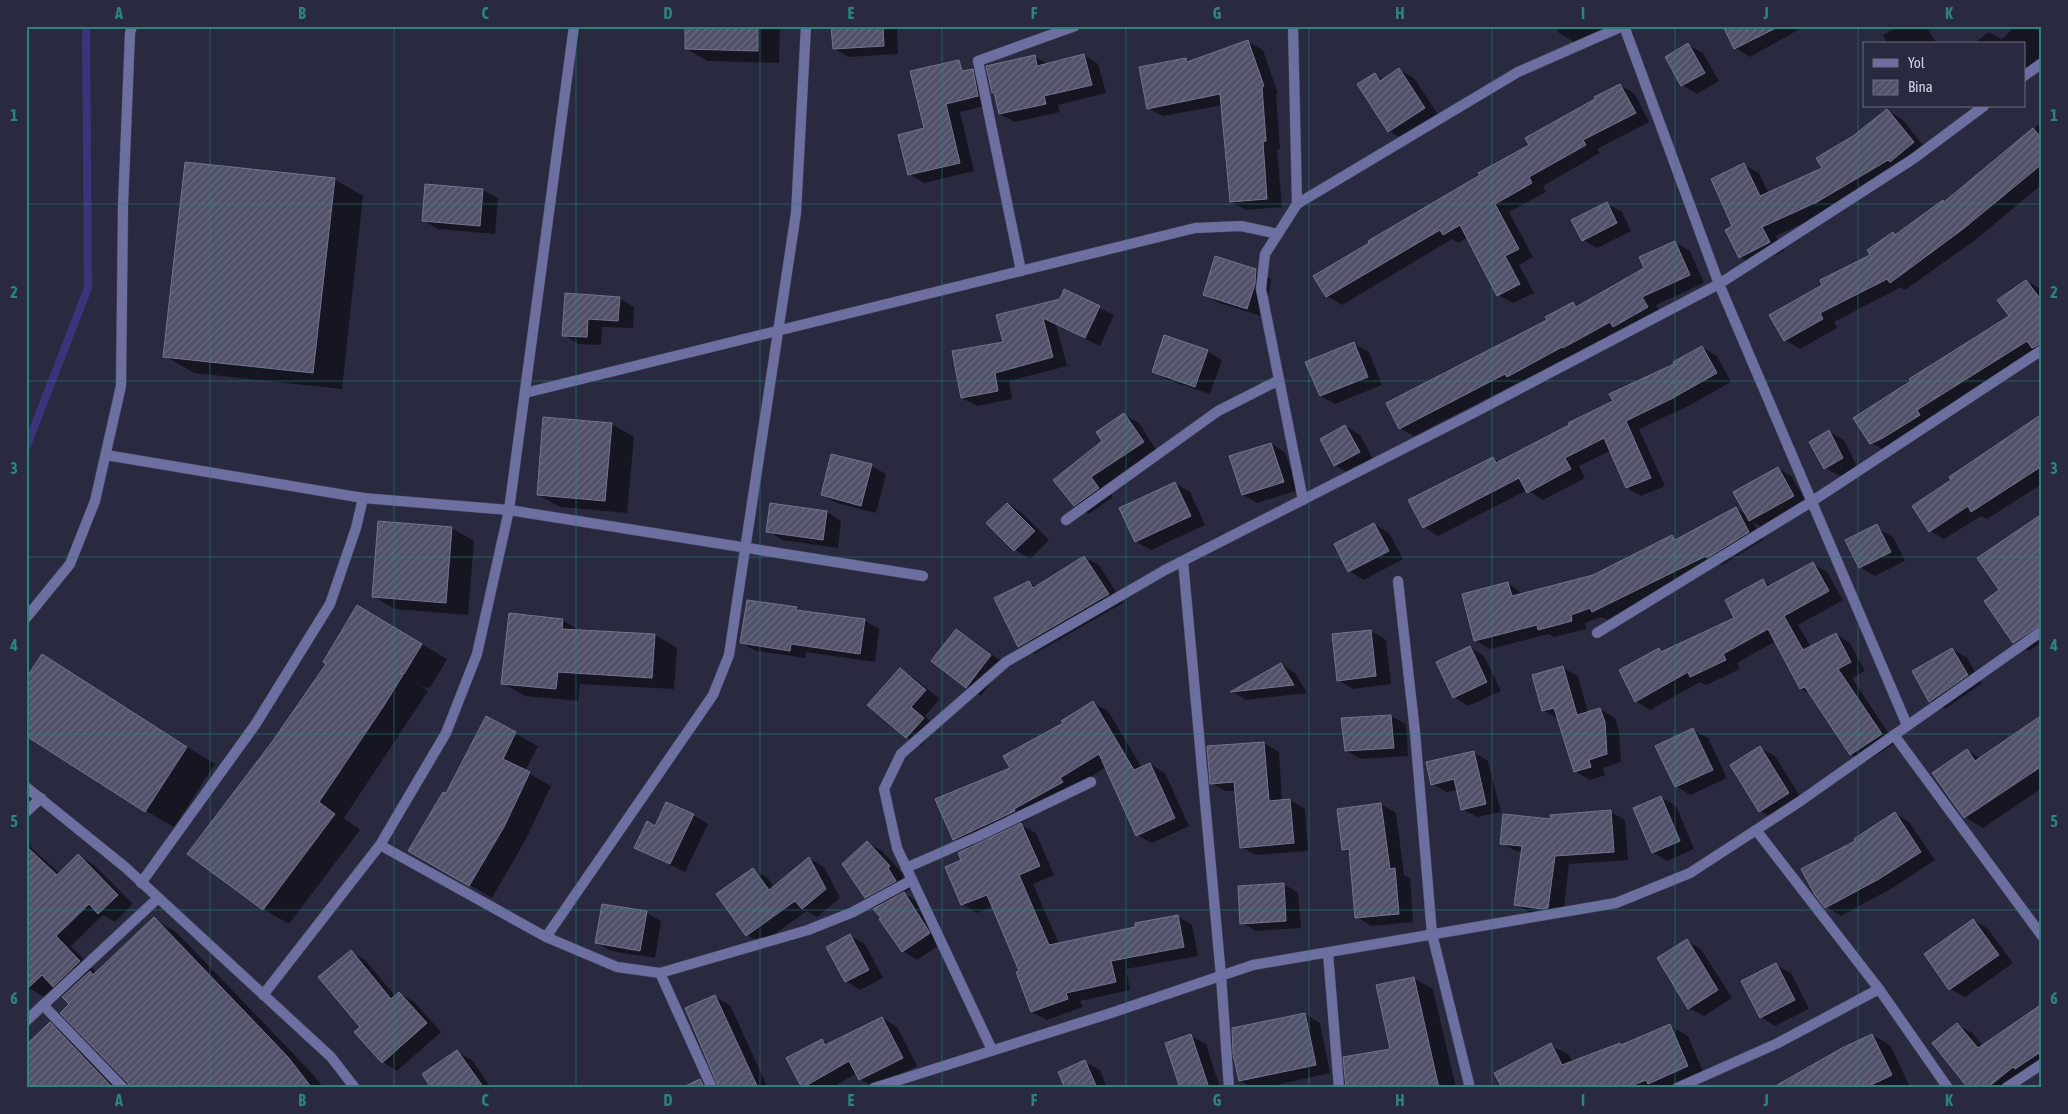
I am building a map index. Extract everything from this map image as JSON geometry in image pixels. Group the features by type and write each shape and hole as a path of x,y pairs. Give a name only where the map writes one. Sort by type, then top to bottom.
{"street":[{"path":"26,618 70,564 95,501 121,386 123,206 130,33 132,26"},
{"path":"263,995 380,845 446,733 477,654 509,510 574,26"},
{"path":"546,937 714,695 730,655 796,213 806,26"},
{"path":"1021,271 978,61 1075,26"},
{"path":"1293,26 1297,204"},
{"path":"1303,500 1260,290 1265,254 1297,204 1518,72 1624,26 1719,284 1907,726"},
{"path":"2026,75 2042,63"},
{"path":"992,1050 897,848 884,789 901,754 1006,662 1183,561 1719,284 1913,160 1981,108"},
{"path":"526,393 1195,228 1241,226 1278,234"},
{"path":"1596,634 1811,502 2042,350"},
{"path":"1066,520 1218,411 1279,380"},
{"path":"106,455 363,498 509,510 923,576"},
{"path":"141,883 255,725 330,604 356,528 363,498"},
{"path":"1183,561 1221,976 1229,1088"},
{"path":"1398,581 1415,732 1432,934 1470,1088"},
{"path":"874,1088 1253,966 1616,903 1690,873 1756,830 2042,631"},
{"path":"1894,735 2042,936"},
{"path":"906,868 979,836 1091,782"},
{"path":"26,787 158,898 331,1057 356,1088"},
{"path":"26,812 40,798"},
{"path":"1756,830 1879,989 1948,1088"},
{"path":"380,845 546,937 616,967 660,972 808,930 853,912 912,880"},
{"path":"26,1021 158,898"},
{"path":"1328,952 1339,1088"},
{"path":"660,972 712,1088"},
{"path":"1677,1088 1778,1042 1879,989"},
{"path":"43,1005 123,1088"},
{"path":"2006,1088 2042,1064"}],"building":[{"path":"685,26 758,26 758,51 685,49"},
{"path":"831,26 883,26 884,46 833,49"},
{"path":"1723,26 1780,26 1734,49"},
{"path":"1248,40 1264,86 1262,87 1266,141 1263,142 1267,199 1230,202 1220,94 1147,109 1139,67 1186,58 1187,62"},
{"path":"1688,43 1705,73 1681,86 1665,57"},
{"path":"1084,54 1092,85 1044,96 1046,104 999,114 986,66 1035,55 1037,66"},
{"path":"959,60 962,71 973,69 978,96 946,104 960,163 908,175 898,135 924,128 910,71"},
{"path":"1399,68 1425,108 1388,132 1357,84 1375,73 1380,81"},
{"path":"1620,84 1636,113 1583,140 1586,145 1529,177 1532,183 1495,204 1519,249 1505,256 1520,284 1497,296 1460,225 1443,235 1440,230 1326,297 1313,276 1480,175 1478,173 1529,145 1525,138 1595,99 1594,97"},
{"path":"1887,109 1914,142 1890,162 1888,160 1817,202 1762,227 1770,242 1739,258 1725,230 1732,226 1711,179 1744,163 1760,196 1822,168 1816,158 1853,136"},
{"path":"2033,128 2042,139 2042,164 1963,229 1890,283 1887,279 1820,313 1823,319 1784,341 1769,315 1822,285 1820,280 1870,255 1867,250 1893,232 1895,235 1943,200 1944,202"},
{"path":"185,162 335,178 313,373 163,357"},
{"path":"425,184 483,189 480,226 422,221"},
{"path":"1607,202 1617,223 1582,241 1571,220"},
{"path":"1675,241 1690,275 1642,297 1648,307 1613,327 1610,322 1507,377 1505,374 1399,429 1386,403 1547,320 1545,317 1573,302 1576,307 1644,268 1639,257"},
{"path":"1215,256 1256,269 1255,284 1247,309 1203,295"},
{"path":"2026,280 2042,301 2042,343 2032,348 2027,341 1917,410 1920,415 1870,444 1853,418 1911,381 1909,379 2009,316 1997,300"},
{"path":"1064,289 1100,306 1085,338 1043,318 1053,357 995,373 998,391 961,398 952,351 1003,342 996,315 1060,299"},
{"path":"565,293 620,297 618,321 588,319 587,337 562,336"},
{"path":"1164,335 1208,350 1195,387 1152,372"},
{"path":"1354,342 1368,377 1320,396 1305,362"},
{"path":"1702,346 1717,373 1671,399 1626,421 1651,478 1626,488 1604,438 1565,458 1571,469 1527,493 1519,478 1423,528 1408,500 1493,457 1496,463 1569,425 1568,423 1613,401 1609,394 1674,364 1673,362"},
{"path":"1124,413 1144,442 1091,477 1099,488 1074,506 1053,480 1102,441 1096,432"},
{"path":"2042,414 2042,466 1971,512 1968,506 1929,532 1912,506 1951,480 1949,477"},
{"path":"543,417 612,423 605,501 537,495"},
{"path":"1345,425 1360,452 1334,466 1320,439"},
{"path":"1829,430 1843,458 1824,469 1809,442"},
{"path":"1271,443 1284,482 1242,495 1229,456"},
{"path":"831,454 872,464 861,506 821,495"},
{"path":"1778,467 1794,496 1749,521 1733,492"},
{"path":"1175,482 1191,516 1135,542 1119,508"},
{"path":"770,503 827,511 823,540 766,532"},
{"path":"1007,503 1035,531 1014,551 986,523"},
{"path":"1736,507 1749,532 1707,558 1706,556 1592,612 1590,608 1571,615 1572,621 1538,630 1537,625 1474,641 1462,594 1508,582 1512,596 1593,575 1672,535 1675,540"},
{"path":"2042,514 2042,624 2013,643 1984,601 1999,590 1977,558"},
{"path":"378,521 452,527 446,603 372,597"},
{"path":"1374,523 1389,551 1348,572 1334,544"},
{"path":"1877,524 1891,552 1859,568 1845,540"},
{"path":"1084,556 1109,594 1018,647 994,598 1029,581 1033,588"},
{"path":"1813,562 1829,591 1784,616 1803,650 1836,633 1851,662 1838,669 1882,734 1850,755 1805,687 1800,689 1768,629 1723,654 1726,660 1690,677 1688,672 1635,702 1619,670 1659,648 1661,652 1734,618 1725,600 1763,579 1767,587"},
{"path":"747,600 797,607 796,610 865,619 860,654 791,644 790,651 740,643"},
{"path":"357,605 422,644 404,674 400,673 403,675 383,707 319,802 335,814 263,910 187,854 272,742 326,664 323,662"},
{"path":"509,613 563,619 562,629 655,634 652,678 558,672 556,689 501,684"},
{"path":"956,629 991,655 966,688 931,661"},
{"path":"1371,630 1376,676 1337,681 1332,634"},
{"path":"1470,646 1487,682 1453,698 1436,662"},
{"path":"1952,648 1968,675 1929,702 1912,671"},
{"path":"42,654 187,747 145,812 26,736 26,678"},
{"path":"1281,663 1294,685 1230,692"},
{"path":"1563,666 1577,715 1600,708 1605,722 1607,754 1589,760 1591,767 1574,772 1554,708 1542,711 1532,675"},
{"path":"900,668 926,690 911,707 924,718 906,738 867,705"},
{"path":"1093,701 1134,770 1150,763 1175,818 1136,836 1099,754 1060,778 1063,782 1014,809 1015,811 953,840 935,799 1010,768 1003,756 1063,723 1061,721"},
{"path":"1391,715 1394,748 1345,751 1341,718"},
{"path":"2042,715 2042,766 1964,818 1932,773 1967,749 1975,761"},
{"path":"486,716 516,732 503,759 530,772 504,827 469,886 408,851 443,792 446,793"},
{"path":"1693,728 1713,770 1675,787 1655,746"},
{"path":"1264,742 1269,801 1290,799 1294,843 1240,848 1234,782 1210,784 1207,746"},
{"path":"1760,746 1789,793 1759,812 1730,765"},
{"path":"1474,751 1486,804 1461,810 1454,779 1431,785 1426,762"},
{"path":"1661,796 1680,841 1652,853 1633,808"},
{"path":"666,802 694,814 670,864 634,848 647,821 655,826"},
{"path":"1381,803 1390,869 1395,868 1399,914 1355,918 1349,849 1342,850 1337,809"},
{"path":"1611,810 1614,852 1555,856 1548,908 1542,909 1514,905 1522,846 1500,844 1503,814 1551,819 1550,815"},
{"path":"1895,812 1921,852 1879,879 1825,908 1815,895 1801,869 1855,841 1854,839"},
{"path":"1021,823 1040,866 1019,875 1049,945 1135,927 1135,923 1178,915 1184,947 1111,961 1116,982 1066,993 1068,999 1031,1012 1016,972 1019,971 987,895 961,905 945,867 961,860 958,853"},
{"path":"867,841 890,866 888,868 896,881 865,898 842,864"},
{"path":"26,846 57,875 78,854 118,895 98,914 89,904 56,936 80,961 53,987 42,975 26,990"},
{"path":"809,857 826,889 802,909 795,901 746,936 716,894 753,868 769,890"},
{"path":"1284,883 1286,921 1240,924 1238,886"},
{"path":"904,892 930,933 902,952 879,919 881,918 873,909"},
{"path":"602,904 647,911 640,951 595,943"},
{"path":"154,917 288,1057 312,1088 130,1088 128,1083 60,1013 69,1004 62,997 90,971 93,975"},
{"path":"1973,919 1999,955 1949,990 1924,954"},
{"path":"850,934 869,970 845,982 826,947"},
{"path":"1687,939 1718,990 1688,1009 1657,958"},
{"path":"351,950 391,999 399,992 427,1023 382,1063 354,1032 360,1027 318,977"},
{"path":"1776,963 1795,1000 1760,1018 1741,981"},
{"path":"1414,977 1439,1088 1346,1088 1343,1057 1390,1049 1376,985"},
{"path":"715,995 758,1088 719,1088 685,1008"},
{"path":"2042,1004 2042,1051 2015,1069 2013,1067 1987,1088 1968,1088 1932,1043 1957,1023 1978,1048"},
{"path":"1305,1013 1316,1065 1239,1081 1233,1054 1232,1028"},
{"path":"882,1017 903,1058 859,1080 849,1061 802,1088 786,1058 822,1039 825,1045"},
{"path":"50,1022 113,1088 26,1088 26,1045"},
{"path":"1670,1024 1688,1066 1648,1084 1646,1080 1626,1088 1502,1088 1494,1073 1551,1043 1562,1065 1620,1043 1621,1045"},
{"path":"1191,1034 1209,1088 1180,1088 1165,1043"},
{"path":"1872,1034 1892,1075 1865,1088 1772,1088 1842,1048"},
{"path":"457,1050 484,1088 431,1088 422,1074"},
{"path":"1085,1060 1097,1088 1065,1088 1058,1072"},
{"path":"700,1079 704,1088 681,1088"}],"waterway":[{"path":"26,448 88,288 86,26"}]}
